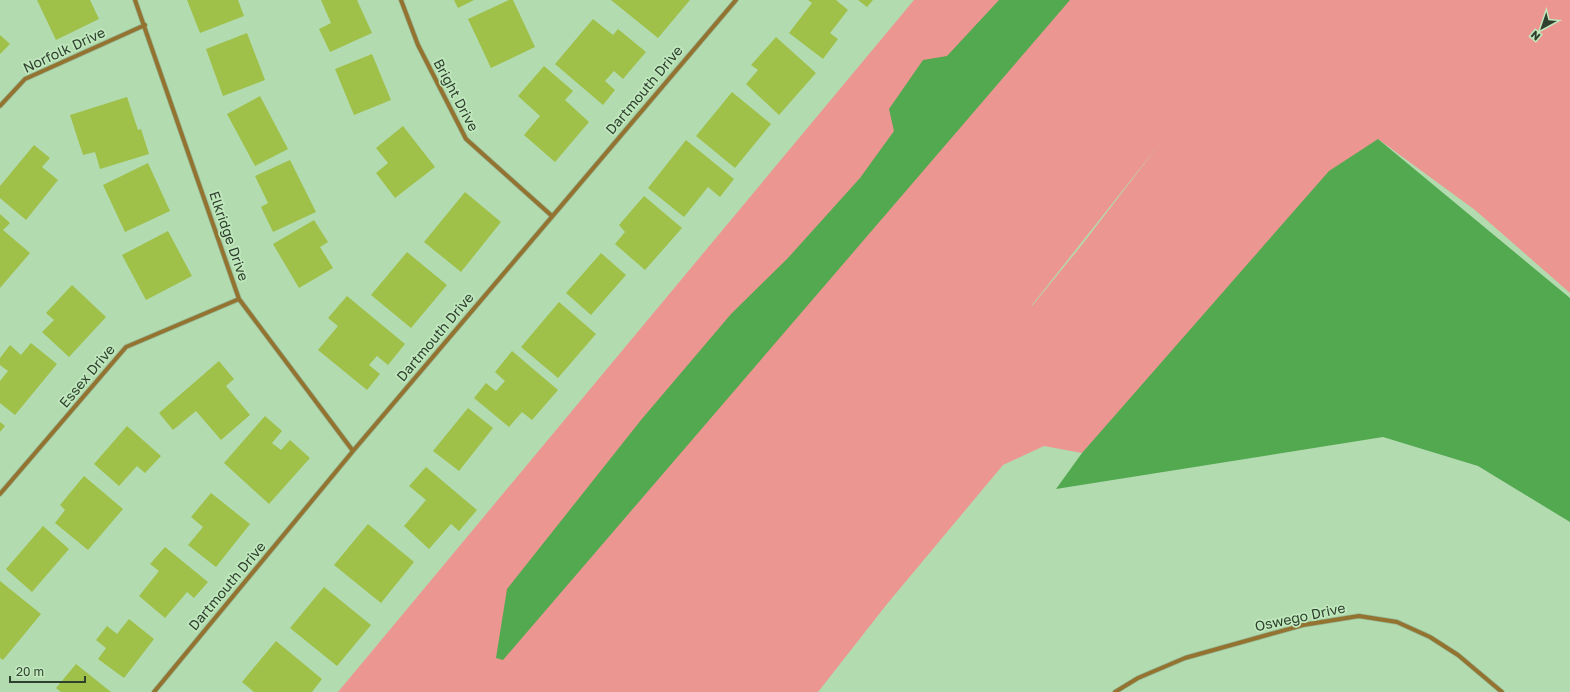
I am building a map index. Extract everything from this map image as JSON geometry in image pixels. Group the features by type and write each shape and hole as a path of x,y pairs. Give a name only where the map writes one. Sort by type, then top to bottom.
{"street":[{"name":"Elkridge Drive","path":"135,0 145,25 239,299 353,451"},
{"name":"Bright Drive","path":"401,0 418,45 466,140 552,216"},
{"name":"Dartmouth Drive","path":"154,692 353,451 736,0"},
{"name":"Norfolk Drive","path":"0,106 25,79 145,25"},
{"name":"Essex Drive","path":"0,494 126,347 239,299"},
{"name":"Oswego Drive","path":"1115,692 1138,678 1185,658 1303,625 1359,616 1397,622 1430,637 1458,655 1502,692"}],"shaded area":[{"path":"914,0 1570,0 1570,293 1475,210 1378,139 1082,453 1044,446 1003,465 887,604 818,692 338,692","holes":["1161,142 1081,246 1032,306"]},
{"path":"999,0 1070,0 503,660 496,658 507,589 641,420 731,314 787,259 860,178 894,131 889,109 923,60 947,56"},
{"path":"1378,139 1570,298 1570,522 1478,466 1383,437 1056,489 1082,453 1329,171"}],"building":[{"path":"37,0 90,0 99,19 56,40"},
{"path":"187,0 238,0 244,16 200,33"},
{"path":"321,0 357,0 372,33 330,52 319,29 331,23"},
{"path":"454,0 474,0 458,8"},
{"path":"509,0 513,0 535,47 491,68 468,19"},
{"path":"611,0 690,0 658,38"},
{"path":"808,0 836,0 848,10 830,33 838,39 823,59 789,33 812,3"},
{"path":"858,0 873,0 867,7"},
{"path":"593,19 613,35 618,29 646,52 623,79 614,71 605,81 615,90 603,105 555,64"},
{"path":"247,33 265,80 223,96 206,49"},
{"path":"0,35 10,44 0,54"},
{"path":"776,37 816,73 779,115 746,84 758,70 751,65"},
{"path":"372,54 391,100 354,115 335,69"},
{"path":"544,66 573,91 565,100 589,122 555,162 524,135 540,116 518,96"},
{"path":"732,92 771,124 735,168 696,136"},
{"path":"260,96 288,149 255,166 227,114"},
{"path":"127,97 138,130 141,129 149,154 100,169 95,152 83,155 70,115"},
{"path":"403,126 435,167 395,198 376,173 388,163 376,148"},
{"path":"686,140 734,179 720,197 708,187 684,217 648,188"},
{"path":"34,145 50,158 42,167 58,180 26,220 0,198 0,186"},
{"path":"290,160 316,212 273,232 261,207 268,203 255,176"},
{"path":"148,163 170,211 125,232 103,185"},
{"path":"465,192 501,222 461,272 424,242"},
{"path":"644,196 682,228 645,270 615,244 625,232 619,225"},
{"path":"0,214 10,223 3,230 30,253 0,288"},
{"path":"314,220 328,242 320,247 333,268 299,288 273,244"},
{"path":"168,231 192,276 146,300 122,255"},
{"path":"407,252 447,285 411,328 371,295"},
{"path":"601,253 626,275 591,315 566,293"},
{"path":"72,285 106,317 69,357 42,332 54,320 46,313"},
{"path":"347,296 405,344 388,365 377,356 369,365 380,374 367,390 318,350 338,326 328,318"},
{"path":"559,302 596,334 558,378 521,347"},
{"path":"31,343 57,364 15,415 0,403 0,381 8,371 0,365 0,358 10,345 21,355"},
{"path":"512,351 558,390 532,420 522,412 509,427 474,398 486,383 496,391 505,381 495,372"},
{"path":"219,361 234,379 226,386 250,415 221,440 196,411 173,430 159,413"},
{"path":"468,408 493,428 459,471 433,451"},
{"path":"265,416 282,431 272,443 281,450 290,440 310,458 269,504 224,463"},
{"path":"0,422 5,426 0,432"},
{"path":"127,426 161,456 145,473 137,466 119,486 94,464"},
{"path":"426,467 477,510 459,531 451,524 429,549 404,526 426,500 409,486"},
{"path":"84,476 123,509 88,550 55,523 65,510 60,505"},
{"path":"211,493 250,524 216,567 188,545 203,527 191,517"},
{"path":"368,524 414,562 381,603 334,565"},
{"path":"43,526 69,549 32,592 6,569"},
{"path":"165,547 208,582 194,598 187,592 165,618 139,596 159,571 150,564"},
{"path":"0,581 41,614 3,660 0,658"},
{"path":"324,587 371,625 337,666 290,628"},
{"path":"129,619 154,639 124,678 98,659 106,648 96,640 107,626 117,634"},
{"path":"276,641 322,679 312,692 254,692 242,682"},
{"path":"76,664 111,692 61,692 56,688"}]}
